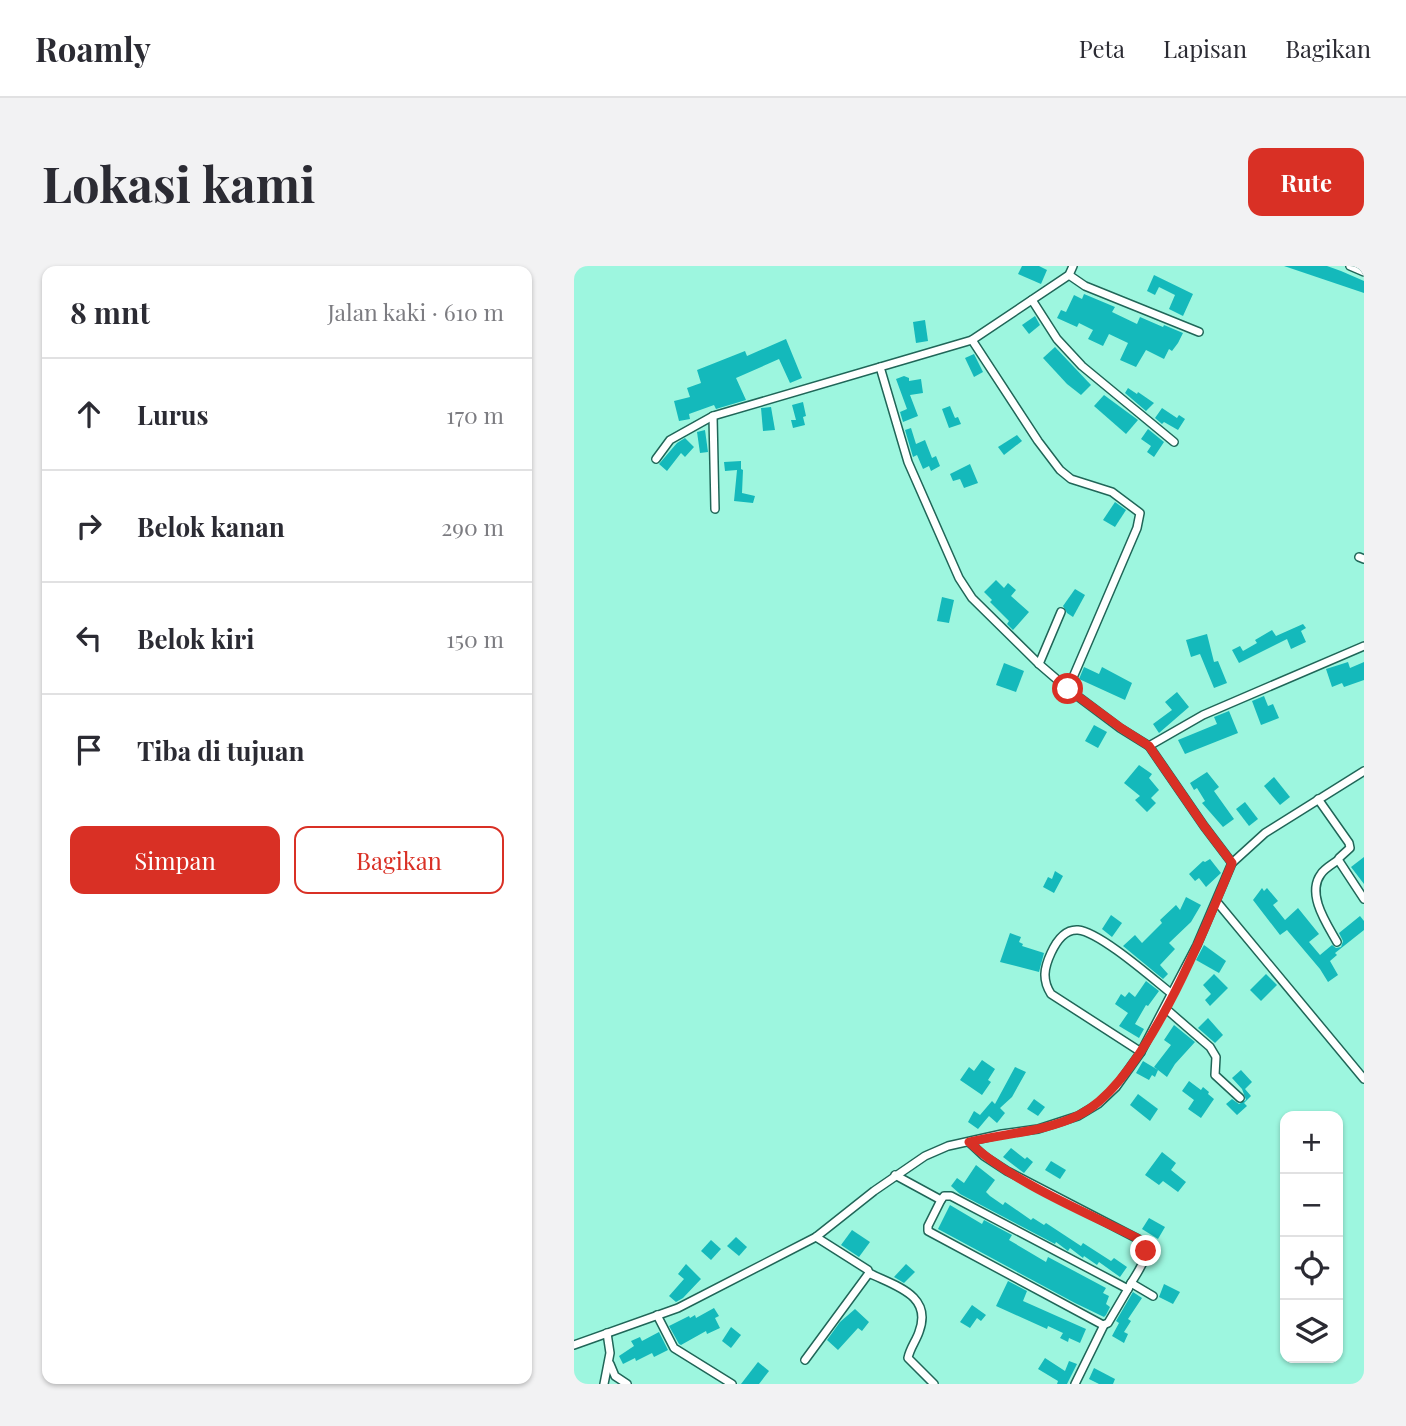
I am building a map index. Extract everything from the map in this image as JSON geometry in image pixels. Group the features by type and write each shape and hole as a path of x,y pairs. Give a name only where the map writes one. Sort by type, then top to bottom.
{"street":[{"path":"656,459 670,440 713,416 972,341 1069,275 1073,266"},
{"path":"1350,266 1364,272"},
{"path":"1069,275 1085,286 1199,332"},
{"path":"1032,300 1056,339 1082,366 1174,442"},
{"path":"972,341 1059,470 1071,479 1112,492 1140,513 1137,528 1068,689"},
{"path":"880,367 908,462 959,578 972,598 1068,689 1149,746 1232,863"},
{"path":"713,416 715,509"},
{"path":"1039,664 1061,612"},
{"path":"1149,746 1203,715 1364,646"},
{"path":"574,1345 678,1308 816,1237 895,1175 925,1156 948,1146 1038,1129 1078,1116 1098,1104 1116,1087 1141,1052 1217,902 1232,863 1265,833 1364,771"},
{"path":"1318,799 1350,846 1321,874 1316,886 1320,911 1337,942"},
{"path":"1338,860 1364,899"},
{"path":"1217,902 1364,1079"},
{"path":"1141,1052 1051,994 1045,984 1044,975 1046,962 1053,948 1060,937 1068,932 1086,932 1114,949 1172,994"},
{"path":"1165,1008 1210,1047 1216,1058 1215,1075 1240,1098"},
{"path":"969,1142 1007,1171 1142,1241 1145,1246 1145,1258 1104,1325 1078,1383"},
{"path":"895,1175 941,1200"},
{"path":"1104,1325 928,1231 944,1196 951,1196 1153,1296"},
{"path":"816,1237 869,1273 913,1296 921,1306 922,1321 908,1358 934,1384"},
{"path":"805,1360 869,1273"},
{"path":"657,1315 674,1348 732,1384"},
{"path":"604,1384 609,1363 607,1333"},
{"path":"609,1363 615,1376 626,1384"}],"building":[{"path":"1022,266 1039,266 1047,270 1041,284 1018,274"},
{"path":"1284,266 1327,266 1364,281 1364,293"},
{"path":"1154,275 1193,294 1183,316 1169,309 1175,295 1159,287 1155,295 1147,291"},
{"path":"1084,294 1115,307 1112,312 1137,324 1140,317 1183,333 1164,359 1146,350 1136,367 1120,360 1128,343 1109,334 1103,346 1088,339 1093,330 1079,323 1077,327 1057,318 1061,310 1066,312 1074,295 1082,299"},
{"path":"1035,316 1040,325 1029,334 1022,325"},
{"path":"925,320 928,341 916,343 913,322"},
{"path":"786,339 802,378 790,383 779,359 736,378 746,400 716,409 714,405 689,414 690,419 679,421 674,401 690,397 687,388 701,383 697,370 745,351 747,356"},
{"path":"1055,347 1091,385 1081,395 1043,358"},
{"path":"974,354 983,372 974,377 965,358"},
{"path":"904,376 909,378 909,381 921,379 923,393 910,395 918,416 903,422 900,412 907,409 896,379"},
{"path":"1128,388 1154,403 1146,411 1125,393"},
{"path":"1104,395 1138,420 1126,434 1094,406"},
{"path":"803,402 805,425 793,428 791,420 796,420 792,405"},
{"path":"950,406 961,424 949,428 942,409"},
{"path":"771,407 775,430 763,431 761,408"},
{"path":"1162,408 1177,418 1179,415 1185,419 1178,430 1155,418"},
{"path":"911,428 916,444 925,440 932,458 936,456 940,466 931,471 929,466 923,469 917,455 913,457 905,430"},
{"path":"1148,429 1164,442 1154,457 1147,452 1151,446 1141,439"},
{"path":"705,430 708,452 700,453 697,432"},
{"path":"1017,435 1022,441 1004,455 998,447"},
{"path":"685,438 694,447 685,457 681,453 667,471 659,464 677,443"},
{"path":"741,461 742,493 755,496 753,503 734,501 737,470 725,471 724,462"},
{"path":"970,464 978,483 964,488 960,479 953,481 950,474"},
{"path":"1115,502 1126,510 1115,527 1103,520"},
{"path":"996,580 1004,588 1008,583 1016,590 1011,596 1029,612 1013,630 1007,624 1009,621 984,592"},
{"path":"1075,589 1085,595 1073,617 1063,606"},
{"path":"942,597 954,600 949,623 937,621"},
{"path":"1303,624 1306,628 1301,631 1306,642 1291,649 1287,639 1239,663 1232,650 1240,646 1243,651 1272,630 1276,636"},
{"path":"1207,634 1214,662 1218,661 1227,683 1214,688 1200,654 1191,657 1186,640"},
{"path":"1348,662 1350,668 1364,662 1364,680 1344,687 1342,683 1332,687 1326,669"},
{"path":"1004,663 1024,671 1016,692 996,685"},
{"path":"1084,667 1099,674 1102,667 1132,683 1125,700 1079,679"},
{"path":"1177,692 1189,707 1159,733 1153,724 1172,710 1165,702"},
{"path":"1264,696 1268,706 1273,704 1279,718 1261,725 1252,701"},
{"path":"1229,711 1238,733 1185,754 1178,740 1217,724 1214,717"},
{"path":"1094,725 1107,732 1098,748 1085,741"},
{"path":"1139,765 1152,774 1149,778 1159,790 1151,798 1156,803 1147,812 1135,800 1140,796 1124,783"},
{"path":"1207,772 1219,787 1214,791 1234,819 1223,827 1202,803 1205,801 1197,788 1194,790 1190,783"},
{"path":"1274,777 1290,797 1280,805 1264,786"},
{"path":"1245,802 1258,819 1249,826 1236,809"},
{"path":"1364,857 1364,884 1351,867"},
{"path":"1210,859 1221,873 1206,887 1199,878 1195,881 1189,874 1203,861"},
{"path":"1055,871 1063,876 1054,893 1043,887 1048,877 1052,879"},
{"path":"1262,888 1264,891 1267,888 1278,901 1273,905 1285,920 1298,908 1319,934 1309,942 1320,955 1332,945 1341,947 1343,941 1339,933 1360,916 1364,921 1364,930 1335,953 1337,955 1330,961 1338,975 1328,982 1287,930 1280,935 1253,900"},
{"path":"1186,897 1201,905 1191,922 1169,943 1175,949 1160,965 1168,974 1163,979 1123,946 1135,935 1142,943 1176,905 1180,910"},
{"path":"1111,915 1122,923 1112,937 1102,929"},
{"path":"1010,933 1021,937 1019,942 1022,946 1044,953 1039,972 1000,962"},
{"path":"1204,945 1226,961 1219,973 1196,960"},
{"path":"1214,974 1228,988 1210,1006 1205,1000 1211,994 1203,985"},
{"path":"1266,974 1277,985 1261,1001 1250,990"},
{"path":"1146,981 1159,991 1148,1006 1146,1005 1135,1024 1144,1029 1139,1038 1119,1026 1128,1013 1115,1004 1121,994 1125,997 1129,992 1135,997"},
{"path":"1208,1018 1223,1035 1215,1043 1198,1028"},
{"path":"1174,1025 1195,1042 1167,1077 1154,1067 1171,1045 1164,1040"},
{"path":"982,1060 995,1069 988,1080 991,1082 982,1095 960,1080 969,1067 974,1071"},
{"path":"1143,1061 1158,1070 1155,1077 1152,1075 1149,1080 1136,1073"},
{"path":"1015,1067 1026,1072 1012,1097 1000,1108 1005,1113 997,1123 989,1116 978,1129 968,1122 974,1111 980,1115 992,1101 995,1104"},
{"path":"1241,1070 1252,1082 1245,1089 1251,1096 1244,1103 1247,1106 1237,1115 1226,1104 1232,1099 1239,1104 1246,1100 1242,1089 1232,1078"},
{"path":"1189,1081 1201,1090 1203,1087 1214,1099 1201,1118 1188,1109 1194,1100 1182,1091"},
{"path":"1138,1094 1158,1109 1150,1121 1130,1105"},
{"path":"1034,1099 1045,1107 1038,1116 1027,1109"},
{"path":"1011,1148 1033,1162 1024,1173 1003,1157"},
{"path":"1162,1152 1176,1163 1171,1170 1186,1182 1178,1192 1163,1181 1159,1185 1145,1175"},
{"path":"1051,1161 1066,1170 1060,1179 1045,1170"},
{"path":"976,1165 995,1180 986,1192 990,1196 1003,1205 1005,1202 1031,1220 1033,1218 1044,1225 1046,1223 1081,1246 1083,1243 1111,1261 1114,1258 1127,1267 1120,1277 1099,1262 1097,1265 1070,1248 1068,1251 1056,1242 1055,1244 960,1194 951,1186 957,1178 964,1183"},
{"path":"950,1205 982,1224 984,1220 1012,1235 1009,1240 1046,1262 1048,1257 1106,1288 1103,1293 1109,1296 1106,1304 1110,1307 1106,1315 1104,1317 1075,1303 938,1229"},
{"path":"1149,1218 1165,1227 1158,1239 1142,1229"},
{"path":"852,1230 870,1242 859,1257 841,1245"},
{"path":"736,1237 747,1247 739,1256 727,1246"},
{"path":"711,1240 721,1249 711,1260 701,1251"},
{"path":"686,1264 701,1279 676,1302 669,1296 684,1279 678,1274"},
{"path":"906,1264 915,1272 904,1283 894,1277"},
{"path":"1008,1281 1027,1291 1023,1301 1086,1329 1080,1343 1069,1338 1068,1342 1060,1338 1063,1333 1048,1326 1047,1329 996,1306"},
{"path":"1164,1284 1180,1292 1173,1304 1159,1297"},
{"path":"1133,1292 1142,1298 1128,1319 1131,1321 1124,1332 1128,1334 1124,1343 1112,1336 1119,1323 1116,1321"},
{"path":"972,1305 986,1315 981,1321 977,1318 970,1328 960,1322"},
{"path":"714,1308 719,1316 715,1318 720,1328 707,1334 706,1331 679,1344 669,1326 689,1316 690,1318 695,1315 696,1318"},
{"path":"855,1309 869,1322 862,1331 858,1328 838,1350 827,1340 840,1322"},
{"path":"731,1327 741,1335 731,1348 722,1341"},
{"path":"659,1332 668,1350 654,1357 652,1353 623,1364 619,1356 634,1346 631,1341 640,1337 642,1341"},
{"path":"1045,1358 1065,1371 1069,1361 1077,1364 1067,1384 1057,1384 1058,1381 1038,1369"},
{"path":"758,1362 769,1371 759,1384 741,1384"},
{"path":"1094,1368 1115,1379 1113,1384 1099,1384 1089,1379"}],"route":[{"path":"1068,689 1149,746 1232,863 1197,946 1141,1052 1116,1087 1098,1104 1060,1123 969,1142 1007,1171 1142,1241 1146,1251"}]}
